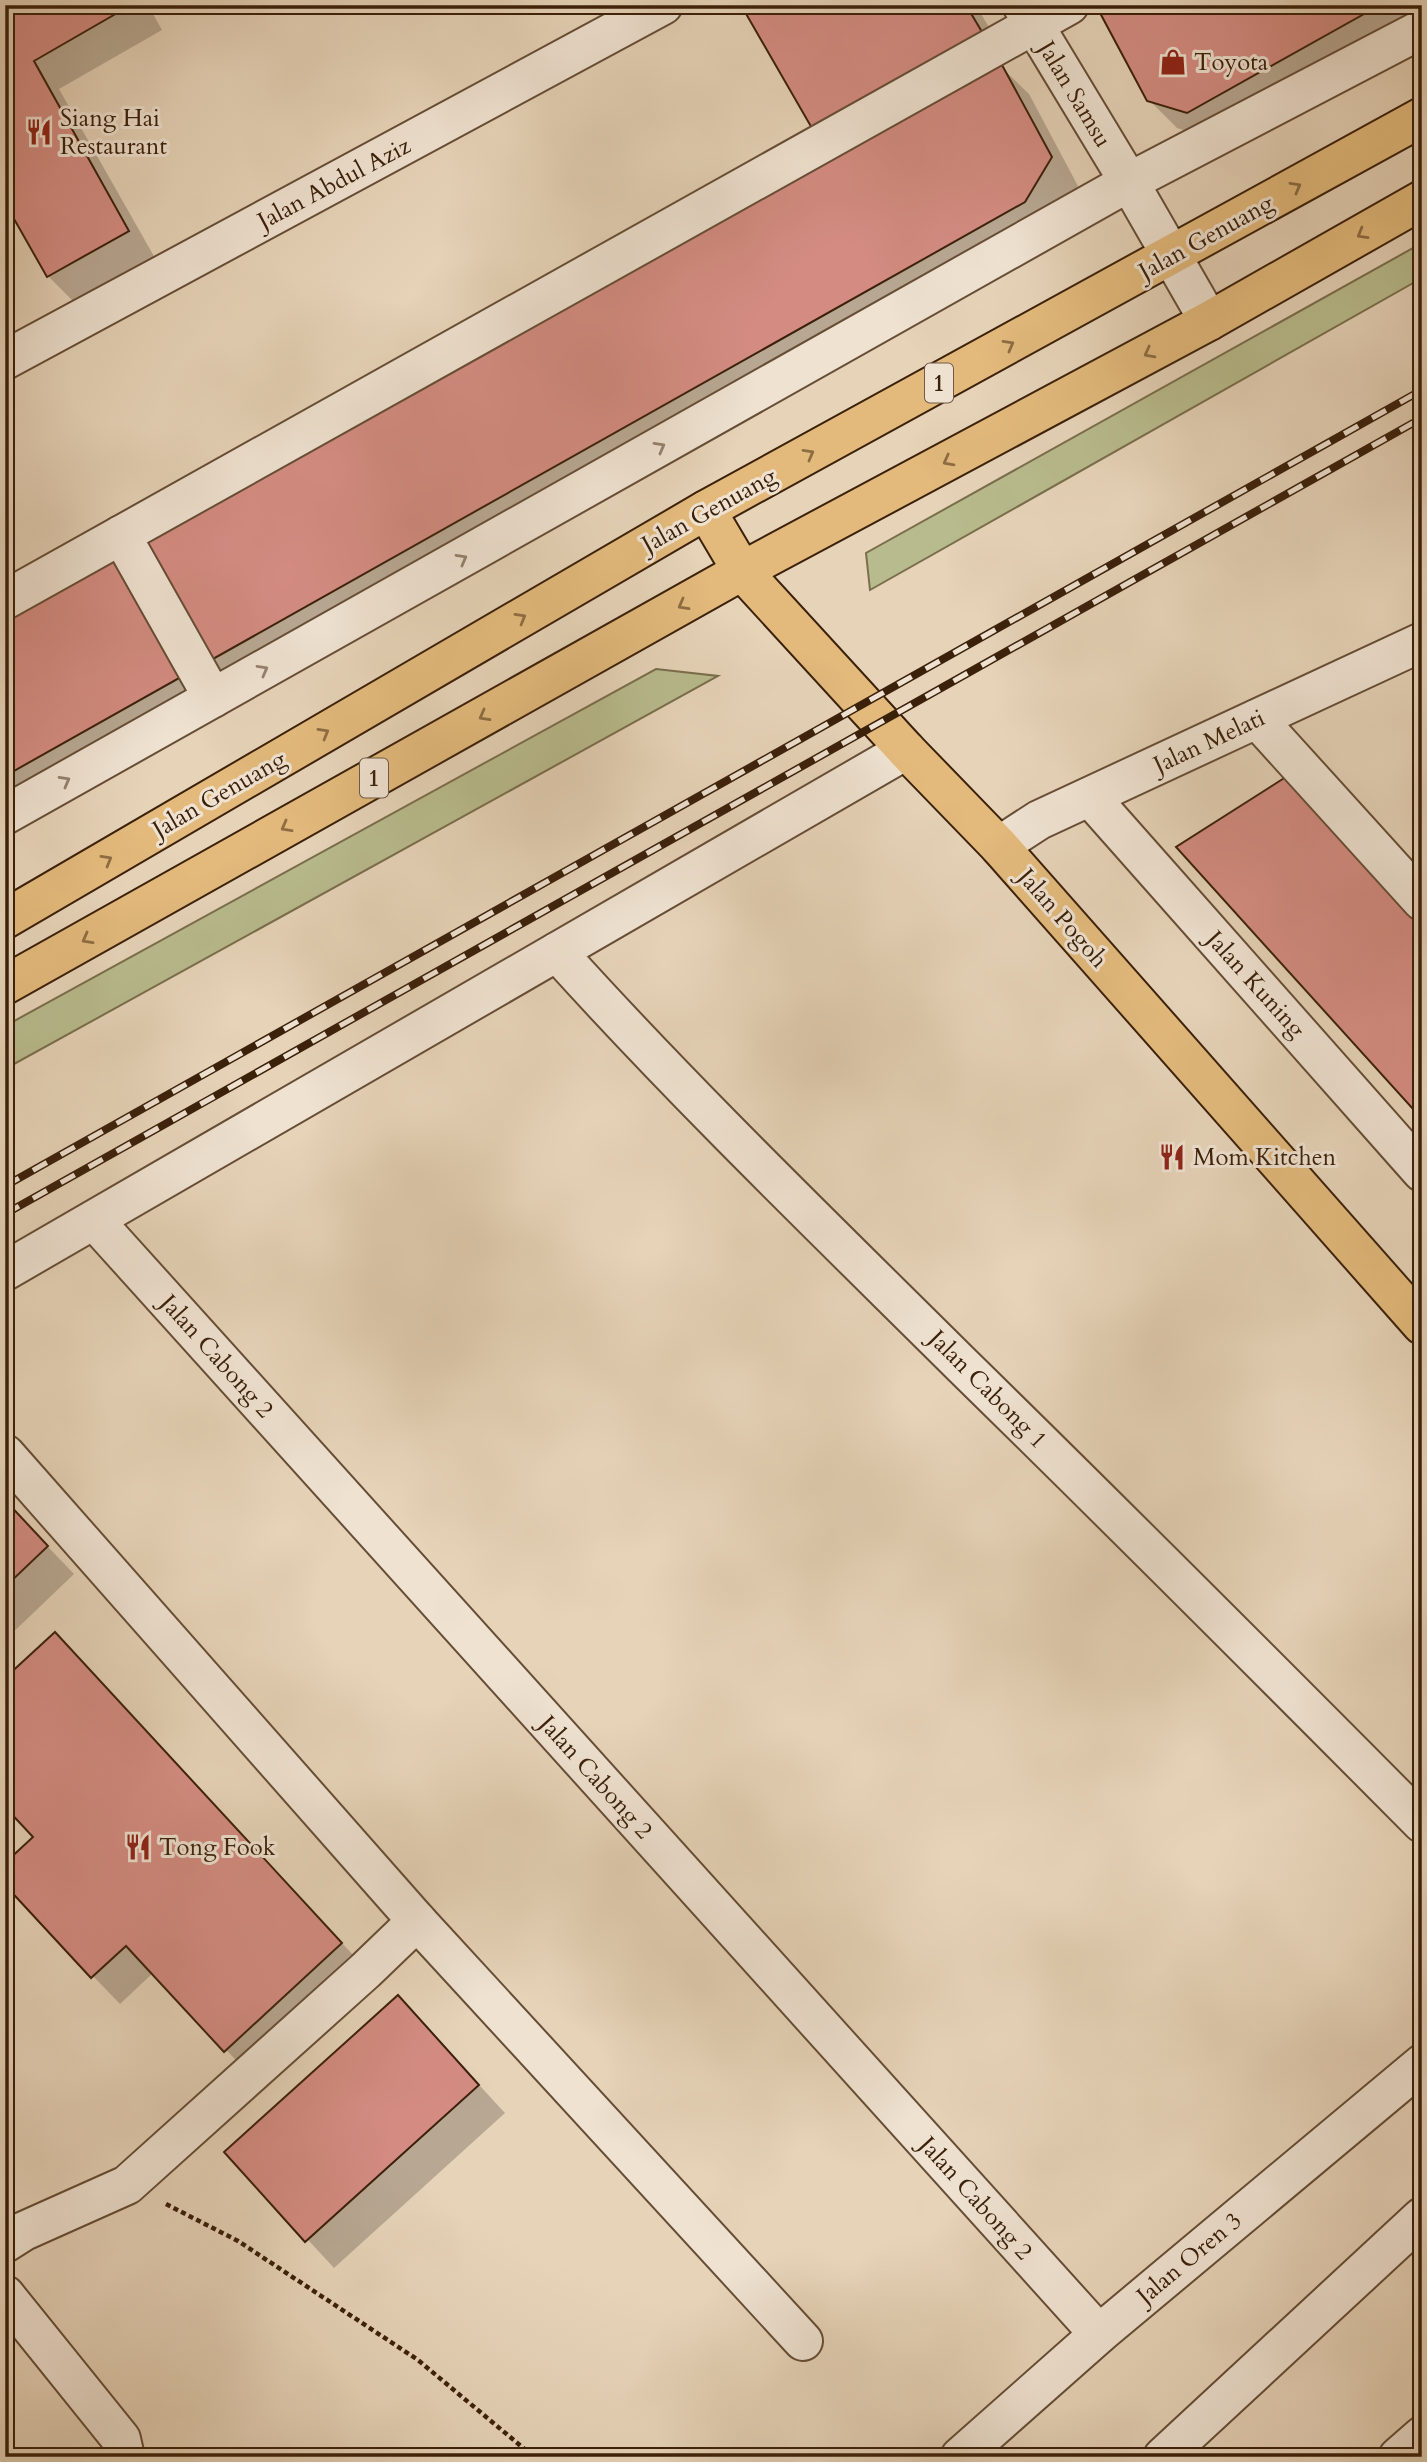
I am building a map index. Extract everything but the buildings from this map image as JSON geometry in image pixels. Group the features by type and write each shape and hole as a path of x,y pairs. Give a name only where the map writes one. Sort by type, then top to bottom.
{"main road":[{"name":"Jalan Genuang","path":"5,919 706,510 1422,117"},
{"name":"1","path":"5,985 742,571 1209,321 1422,200"},
{"name":"Jalan Pogoh","path":"706,510 742,571 906,750 999,846 1422,1325"}],"street":[{"name":"Jalan Abdul Aziz","path":"5,360 663,5"},
{"path":"5,600 1028,15 1069,5"},
{"name":"Jalan Samsu","path":"1028,15 1209,321"},
{"path":"5,814 1129,182 1422,29"},
{"path":"121,535 213,698"},
{"name":"Jalan Melati","path":"999,846 1038,820 1422,642"},
{"path":"1257,719 1422,901"},
{"path":"5,1271 906,750"},
{"name":"Jalan Kuning","path":"1090,797 1422,1171"},
{"name":"Jalan Cabong 1","path":"557,952 613,1014 879,1283 1207,1605 1422,1823"},
{"name":"Jalan Cabong 2","path":"94,1220 1099,2334"},
{"path":"5,1454 417,1921 803,2341"},
{"path":"5,2243 24,2231 127,2185 417,1921"},
{"name":"Jalan Oren 3","path":"960,2457 1099,2334 1422,2064"},
{"path":"1163,2457 1422,2217"},
{"path":"5,2295 121,2439 125,2457"},
{"path":"1398,2457 1422,2436"}],"path":[{"path":"127,2185 238,2241 407,2353 534,2457"}],"green space":[{"path":"1422,243 1422,278 870,590 866,553"},
{"path":"656,669 718,676 5,1069 5,1026"}],"railway":[{"path":"5,1186 1422,390"},
{"path":"5,1214 1422,418"}],"place":[{"name":"Toyota","path":"1173,62"},
{"name":"Siang Hai Restaurant","path":"39,132"},
{"name":"Mom Kitchen","path":"1172,1157"},
{"name":"Tong Fook","path":"138,1847"}]}
